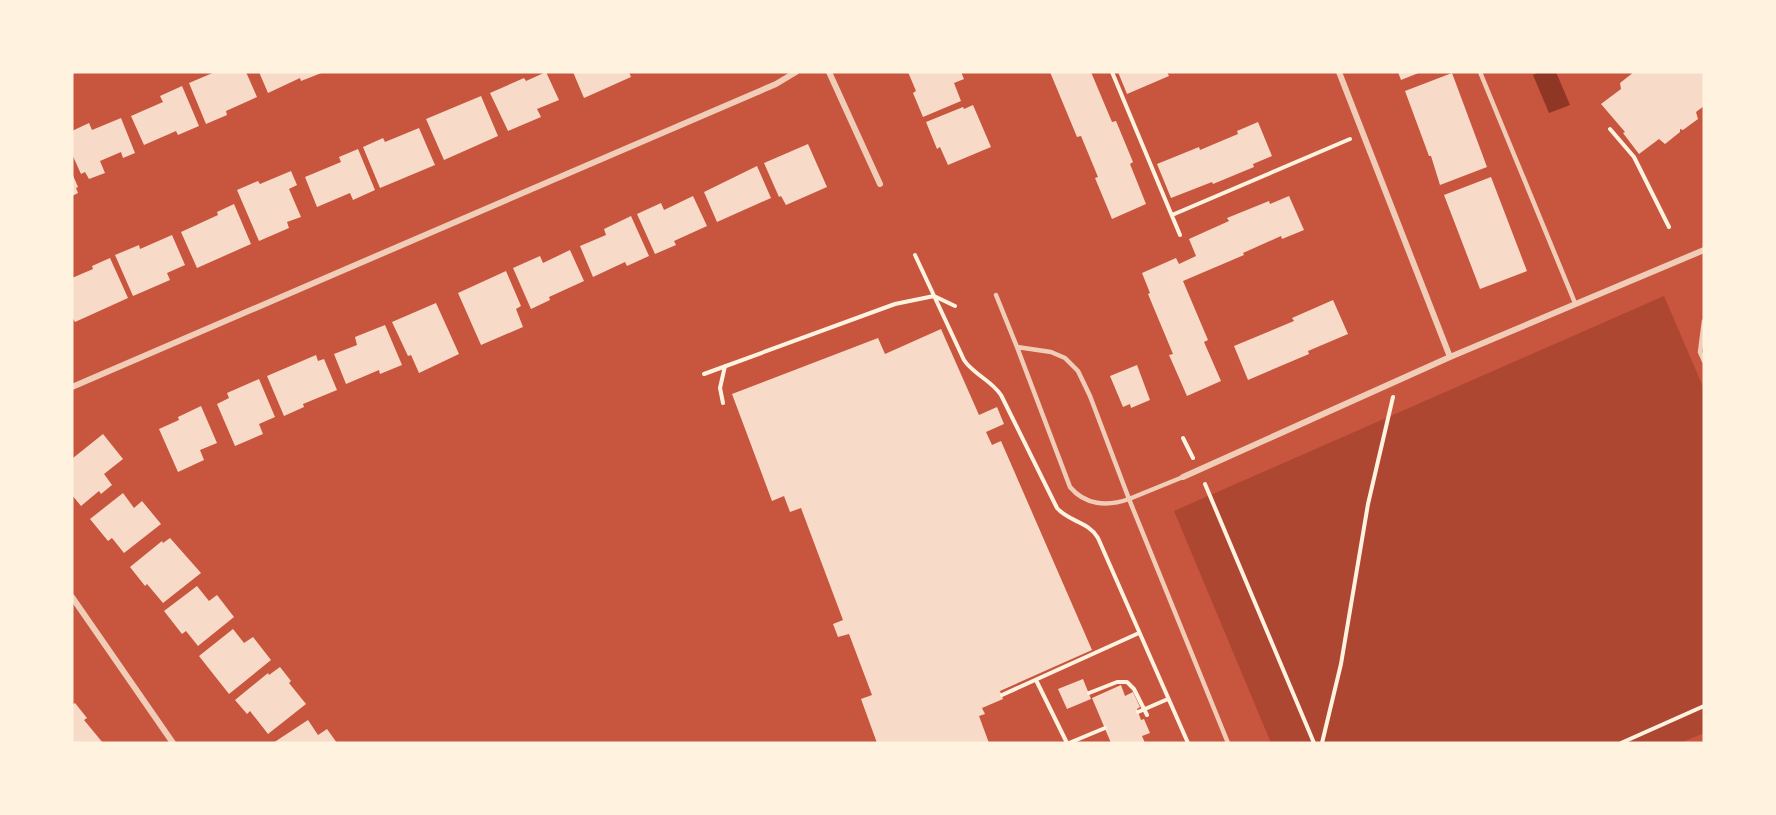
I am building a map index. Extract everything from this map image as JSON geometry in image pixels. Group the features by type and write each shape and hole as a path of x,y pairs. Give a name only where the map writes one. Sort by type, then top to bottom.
{"street":[{"path":"72,387 776,84 796,72"},
{"path":"829,72 880,184"},
{"path":"1340,72 1450,357"},
{"path":"1182,477 1450,357 1704,250"},
{"path":"72,597 173,743"}],"lane":[{"path":"1480,72 1575,303"},
{"path":"996,295 1065,476 1072,489 1082,499 1090,502 1113,503 1129,500 1182,477"},
{"path":"1704,321 1700,352 1704,361"},
{"path":"1017,347 1051,352 1065,358 1078,371 1228,743"}],"path":[{"path":"1112,72 1180,235"},
{"path":"1610,129 1634,157 1669,227"},
{"path":"1172,215 1363,133"},
{"path":"915,255 966,363 1001,394 1057,508 1068,518 1088,526 1095,533 1188,743"},
{"path":"704,374 881,308 934,296 955,306"},
{"path":"723,403 720,387 725,366"},
{"path":"1322,743 1343,651 1368,504 1396,382"},
{"path":"1183,438 1314,743"},
{"path":"1002,695 1139,633"},
{"path":"1036,680 1068,743 1105,728"},
{"path":"1089,693 1126,681 1131,685 1147,715"},
{"path":"1138,712 1168,699"},
{"path":"1621,743 1704,706"}],"shaded area":[{"path":"1539,72 1556,72 1570,105 1549,113 1533,75"},
{"path":"1664,296 1704,389 1704,733 1680,743 1271,743 1174,511"}],"building":[{"path":"215,72 246,72 257,97 226,111 227,115 206,124 189,83"},
{"path":"259,72 324,72 301,81 300,78 268,93"},
{"path":"546,72 559,100 537,109 541,117 508,131 490,93 524,78 526,81"},
{"path":"573,72 629,72 631,77 584,98"},
{"path":"908,72 961,72 964,79 954,83 961,101 923,117 913,93 916,91"},
{"path":"1050,72 1091,72 1112,122 1116,121 1133,162 1130,164 1146,204 1112,219 1081,136 1077,137"},
{"path":"1118,72 1167,72 1169,76 1127,94"},
{"path":"1398,72 1421,72 1401,80"},
{"path":"1634,72 1704,72 1704,106 1696,112 1698,119 1683,130 1680,129 1680,132 1665,144 1659,139 1639,154 1623,133 1625,132 1601,104 1621,89 1620,83"},
{"path":"1452,73 1487,167 1440,185 1405,91"},
{"path":"182,86 199,126 178,135 176,131 144,145 131,116 163,102 160,96"},
{"path":"481,96 498,136 444,160 426,119"},
{"path":"973,105 991,147 948,165 940,147 937,149 926,122"},
{"path":"121,118 135,153 123,158 121,152 100,161 105,173 89,179 85,172 81,174 72,154 72,131 89,123 92,130"},
{"path":"1258,122 1272,156 1253,164 1254,167 1171,198 1157,164 1199,147 1200,150 1238,134 1237,131"},
{"path":"419,128 435,165 380,188 363,147 383,138 385,142"},
{"path":"808,144 827,187 786,205 781,196 779,197 764,163"},
{"path":"358,149 375,190 353,200 350,193 317,207 305,177 341,162 339,157"},
{"path":"757,166 771,198 717,222 704,192"},
{"path":"291,171 297,185 289,189 301,217 287,222 289,228 259,241 237,190 258,181 260,184"},
{"path":"72,173 78,193 72,196"},
{"path":"1491,177 1527,271 1480,289 1444,195"},
{"path":"693,196 707,226 674,241 676,245 655,254 637,214 661,203 664,210"},
{"path":"1289,196 1304,230 1282,239 1281,236 1243,253 1244,255 1183,281 1208,340 1204,342 1221,381 1187,396 1169,355 1173,354 1148,294 1150,293 1142,273 1176,258 1179,264 1196,256 1189,239 1229,221 1227,218 1269,201 1270,204"},
{"path":"234,204 251,244 197,268 181,232 218,215 217,212"},
{"path":"631,216 649,256 627,266 625,262 593,277 580,246 606,235 604,229"},
{"path":"172,235 185,265 167,273 170,280 133,296 115,255 139,245 140,249"},
{"path":"570,250 584,281 549,297 550,300 531,309 513,268 540,256 543,263"},
{"path":"110,258 128,298 75,322 72,317 72,278 93,269 92,266"},
{"path":"506,271 521,306 516,309 523,327 481,345 458,293"},
{"path":"1333,300 1348,334 1308,351 1309,354 1248,380 1234,346 1294,321 1292,318"},
{"path":"436,303 459,354 419,373 392,322"},
{"path":"385,325 402,365 380,374 379,370 346,384 334,354 357,345 355,337"},
{"path":"941,329 979,415 997,407 1004,424 986,432 992,445 1001,441 1092,650 1000,691 1003,699 982,708 985,714 979,716 989,743 877,743 861,699 872,695 849,634 838,637 833,624 843,620 801,508 790,512 784,496 772,501 732,394 878,338 885,354"},
{"path":"316,355 318,361 324,359 337,390 303,404 304,407 284,416 267,376"},
{"path":"1137,365 1150,400 1131,408 1130,404 1123,407 1110,376"},
{"path":"259,379 275,417 259,424 263,434 235,446 217,404 229,398 227,393"},
{"path":"201,406 217,443 200,450 204,460 178,472 159,429"},
{"path":"103,434 123,459 104,474 112,485 101,494 99,491 81,506 72,495 73,458"},
{"path":"123,493 134,508 142,501 161,524 124,553 112,538 108,541 90,519"},
{"path":"170,538 201,573 163,603 130,567 162,541 163,543"},
{"path":"197,586 209,601 217,595 234,617 198,646 186,631 182,634 164,611"},
{"path":"233,629 244,643 253,637 271,660 229,694 199,656"},
{"path":"280,667 291,681 289,683 306,704 268,734 250,711 247,714 235,700 268,673 269,675"},
{"path":"1083,679 1091,699 1067,709 1058,689"},
{"path":"1121,685 1125,696 1133,692 1140,707 1137,709 1141,720 1144,719 1150,733 1142,736 1145,743 1111,743 1092,698"},
{"path":"75,703 87,718 84,720 103,743 72,743 72,705"},
{"path":"308,720 318,735 327,729 337,743 273,743"}]}
